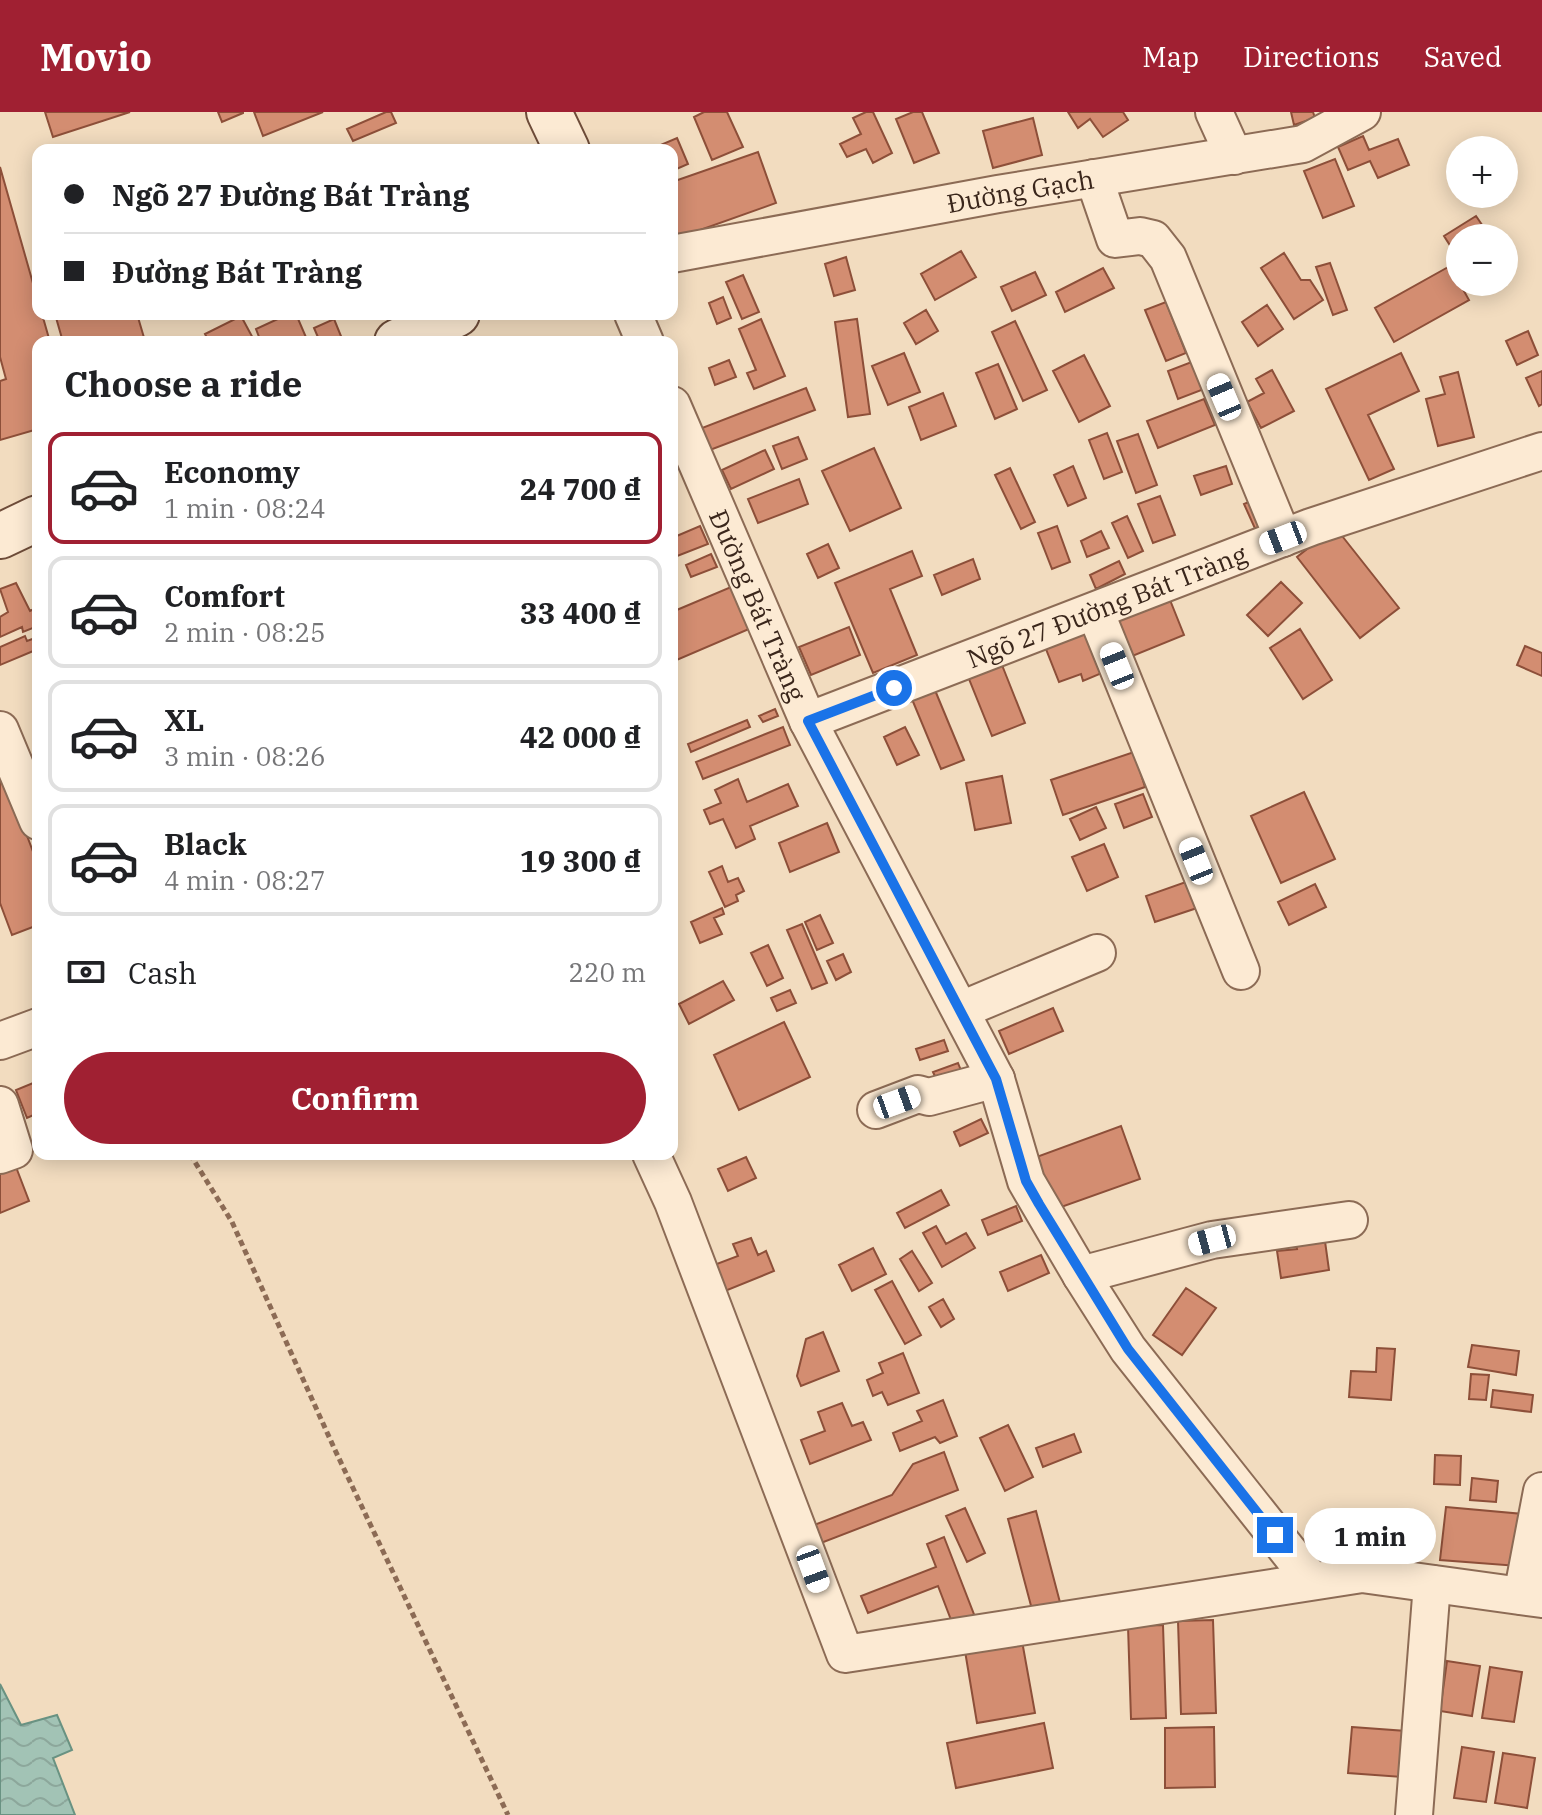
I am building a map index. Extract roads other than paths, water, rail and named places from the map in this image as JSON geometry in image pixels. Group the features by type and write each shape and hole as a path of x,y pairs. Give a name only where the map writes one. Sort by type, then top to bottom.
{"street":[{"path":"549,112 564,144"},
{"path":"1214,112 1234,156"},
{"name":"Đường Gạch","path":"678,253 1303,144 1362,112"},
{"path":"1094,178 1115,239 1140,236 1153,239 1168,258 1283,538"},
{"path":"410,336 444,320"},
{"name":"Đường Bát Tràng","path":"678,419 808,721 996,1079 1026,1181 1128,1349 1312,1581"},
{"name":"Ngõ 27 Đường Bát Tràng","path":"808,721 1283,538 1542,451"},
{"path":"0,536 32,521"},
{"path":"1095,611 1241,971"},
{"path":"0,730 32,807"},
{"path":"961,1010 1097,953"},
{"path":"0,1041 32,1029"},
{"path":"876,1110 918,1094 929,1097 996,1079"},
{"path":"0,1105 14,1150 0,1155"},
{"path":"654,1160 673,1202 845,1654 1362,1574 1532,1598 1542,1491"},
{"path":"1081,1275 1212,1240 1349,1220"},
{"path":"1414,1815 1432,1584"}],"water":[{"path":"0,1684 21,1725 57,1715 72,1750 53,1758 75,1815 0,1815"}]}
